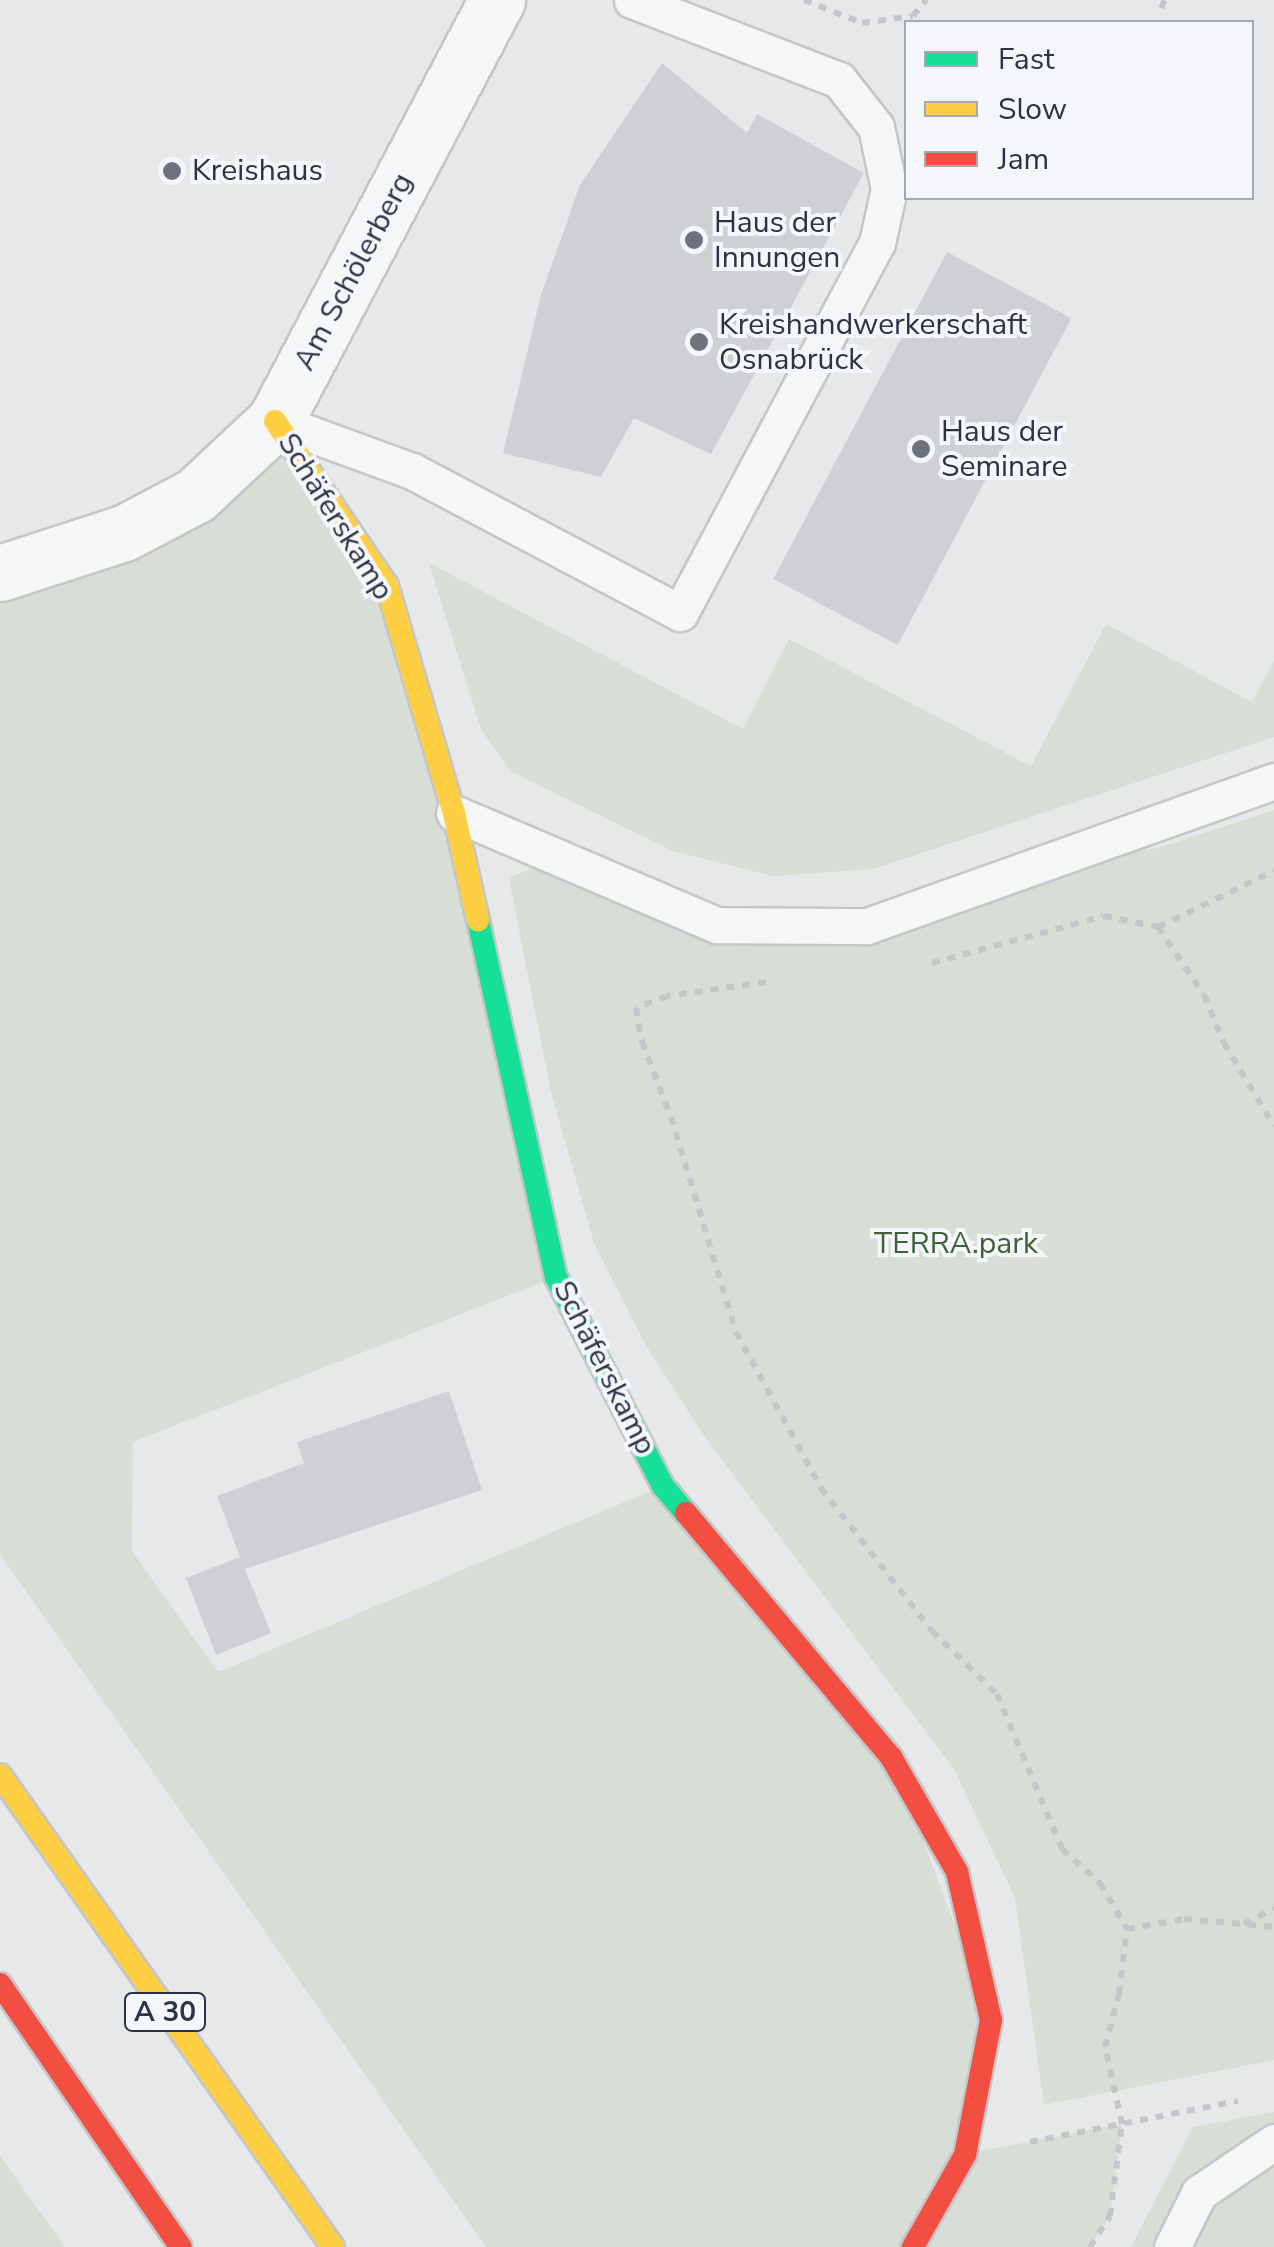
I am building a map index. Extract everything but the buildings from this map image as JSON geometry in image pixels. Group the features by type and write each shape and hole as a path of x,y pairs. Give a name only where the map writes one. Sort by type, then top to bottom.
{"main road":[{"name":"Schäferskamp","path":"275,421 387,586 454,813 556,1277 663,1486 891,1757 958,1872 990,2020 965,2155 913,2247"},
{"name":"A 30","path":"0,1775 333,2247"},
{"path":"0,1984 181,2247"}],"street":[{"name":"Am Schölerberg","path":"0,573 124,533 196,495 275,421 498,0"}],"lane":[{"path":"275,421 412,471 680,613 877,243 889,189 876,127 839,80 632,0"},
{"path":"454,813 717,924 867,926 1274,781"},
{"path":"1172,2247 1199,2194 1274,2142"}],"path":[{"path":"804,0 862,23 913,16 926,0"},
{"path":"1161,8 1165,0"},
{"path":"922,966 1104,916 1158,927 1274,871"},
{"path":"1158,927 1204,995 1224,1043 1274,1126"},
{"path":"782,982 732,984 667,996 636,1008 642,1042 671,1116 736,1332 821,1488 932,1630 997,1694 1062,1849 1100,1883 1128,1929 1119,1994 1105,2047 1122,2124 1110,2216 1090,2247"},
{"path":"1239,1927 1274,1909"},
{"path":"1128,1929 1184,1919 1239,1927 1274,1927"},
{"path":"965,2155 1255,2097"}],"green space":[{"path":"275,421 387,586 556,1277 133,1442 132,1551 218,1672 663,1486 891,1757 991,2020 965,2154 1122,2124 1110,2216 1090,2247 486,2247 0,1554 0,573"},
{"path":"429,563 743,729 789,639 1031,766 1106,624 1252,702 1274,661 1274,737 873,869 773,876 673,851 510,771 481,729"},
{"name":"TERRA.park","path":"1274,810 1274,2060 1044,2105 1015,1898 954,1769 700,1430 645,1344 594,1243 551,1092 509,878 540,865 634,897 868,940 1082,859 1157,848"},
{"path":"1274,2112 1274,2247 1131,2247 1193,2127"},
{"path":"0,2156 65,2247 0,2247"}],"traffic: fast":[{"path":"478,920 556,1277 663,1486 686,1513"}],"traffic: slow":[{"path":"275,421 387,586 454,813 478,920"},
{"path":"0,1775 333,2247"}],"traffic: jam":[{"path":"686,1513 891,1757 957,1872 991,2020 965,2155 913,2247"},
{"path":"0,1984 181,2247"}],"place":[{"name":"Kreishaus","path":"172,171"},
{"name":"Haus der Innungen","path":"694,240"},
{"name":"Kreishandwerkerschaft Osnabrück","path":"699,342"},
{"name":"Haus der Seminare","path":"921,449"}]}
